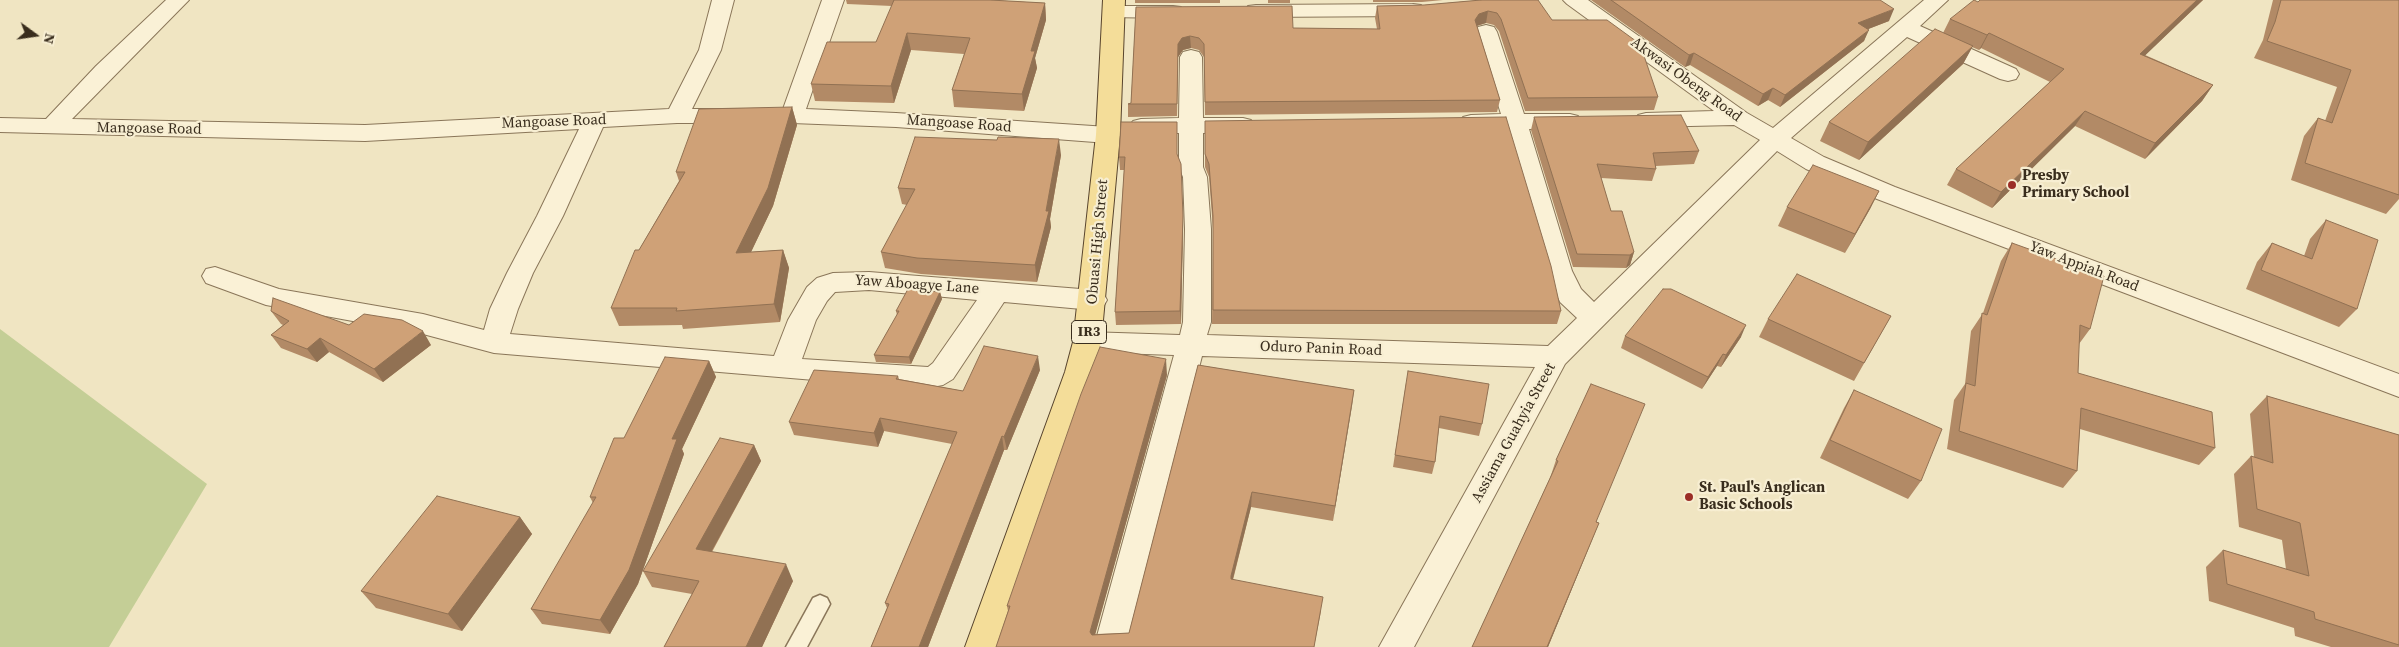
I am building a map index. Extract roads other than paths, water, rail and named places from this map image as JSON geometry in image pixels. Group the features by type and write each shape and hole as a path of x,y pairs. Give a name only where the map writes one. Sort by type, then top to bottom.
{"main road":[{"name":"Obuasi High Street","path":"982,647 1079,372 1087,342 1093,300 1108,130 1114,6"}],"street":[{"path":"51,127 104,71 178,0"},
{"path":"677,116 710,50 722,0"},
{"path":"792,116 833,0"},
{"name":"Akwasi Obeng Road","path":"1574,0 1739,118 1774,140"},
{"name":"Assiama Guahyia Street","path":"1396,647 1555,357 1774,140 1937,0"},
{"path":"1114,6 1194,12"},
{"path":"1233,11 1431,10"},
{"path":"1904,27 2008,74"},
{"path":"1486,32 1559,271 1570,295 1594,318"},
{"path":"1111,647 1197,322 1198,229 1195,177 1191,167 1191,57"},
{"name":"Mangoase Road","path":"0,125 365,132 677,116 792,116 1108,130 1192,125 1260,124"},
{"path":"1626,120 1739,118"},
{"path":"494,343 504,309 520,273 550,216 594,121"},
{"path":"1446,122 1589,121"},
{"name":"Yaw Appiah Road","path":"1774,140 1815,163 1886,193 2399,386"},
{"path":"215,276 276,298 423,324 494,343 921,378 933,377 943,370 997,292"},
{"name":"Yaw Aboagye Lane","path":"784,368 802,320 817,294 826,285 833,282 869,280 1093,300"},
{"name":"Oduro Panin Road","path":"1087,342 1555,357"}],"lane":[{"path":"796,647 820,604"}],"place":[{"name":"Presby Primary School","path":"2012,185"},
{"name":"St. Paul's Anglican Basic Schools","path":"1689,497"}]}
